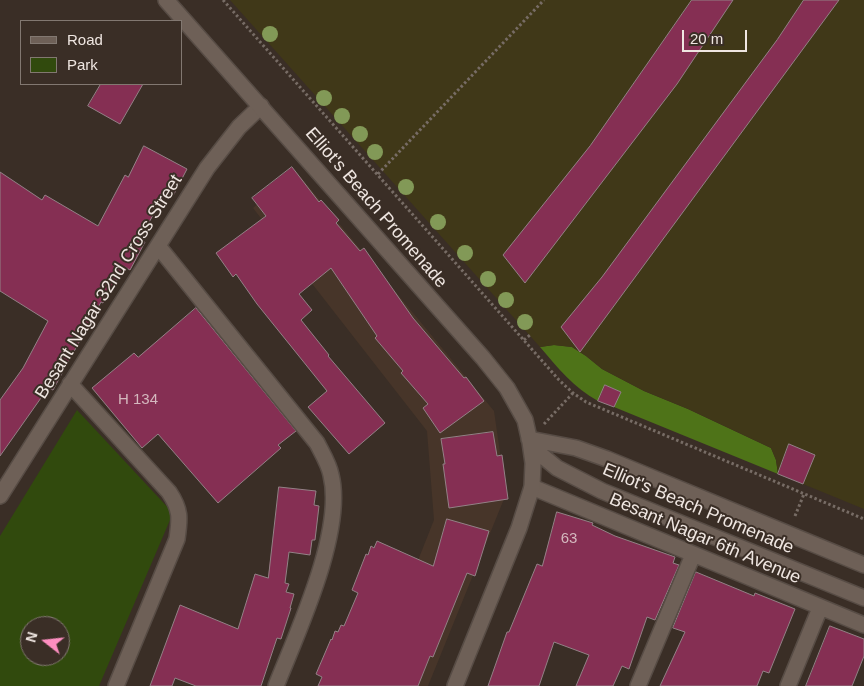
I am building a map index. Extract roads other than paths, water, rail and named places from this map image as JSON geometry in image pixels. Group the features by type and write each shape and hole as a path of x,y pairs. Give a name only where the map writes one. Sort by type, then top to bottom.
{"street":[{"name":"Elliot's Beach Promenade","path":"152,0 177,12"},
{"name":"Elliot's Beach Promenade","path":"166,0 491,367 516,400 525,420 529,438 540,454 557,468 594,487 864,598"},
{"name":"Besant Nagar 32nd Cross Street","path":"0,496 207,168 239,128 261,106"},
{"path":"158,246 317,443 331,474 333,505 326,548 302,621 276,686"},
{"path":"70,384 169,492 176,503 180,518 177,539 116,686"},
{"name":"Elliot's Beach Promenade","path":"529,438 583,451 864,565"},
{"path":"455,686 519,528 532,487 533,463 529,438"},
{"name":"Besant Nagar 6th Avenue","path":"532,487 864,625"},
{"path":"638,686 693,555"},
{"path":"788,686 820,608"}]}
